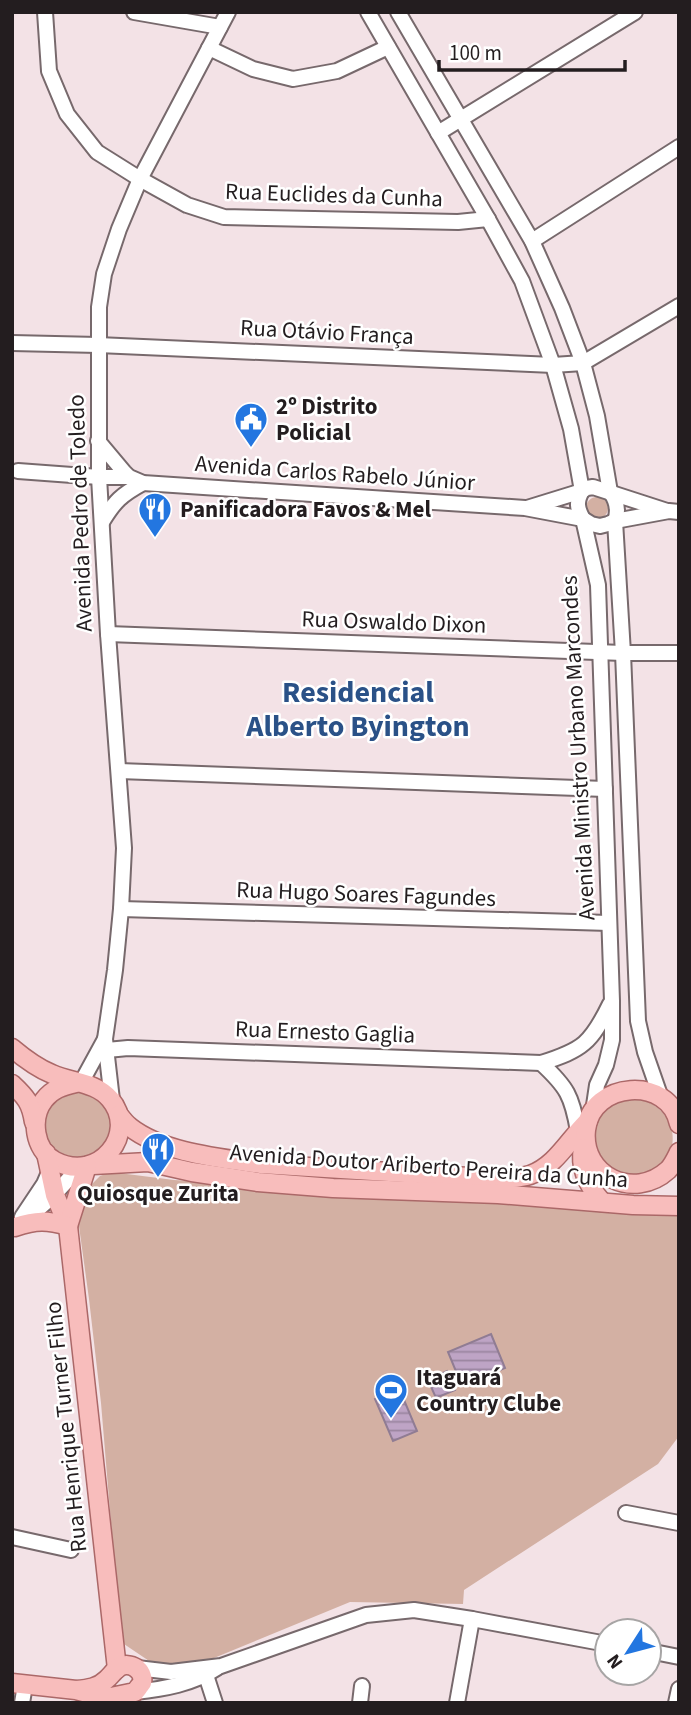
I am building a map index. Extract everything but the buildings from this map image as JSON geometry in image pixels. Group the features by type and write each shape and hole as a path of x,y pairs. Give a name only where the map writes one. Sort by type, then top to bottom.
{"main road":[{"path":"12,1048 29,1062 51,1074 99,1089 115,1108 120,1130 117,1142 107,1156 86,1166 54,1160 48,1162 41,1148 32,1109 26,1097 12,1084"},
{"path":"35,1128 38,1110 45,1098 60,1086 79,1083"},
{"name":"Avenida Doutor Ariberto Pereira da Cunha","path":"115,1108 130,1127 155,1142 228,1159 261,1164 501,1180 529,1176 548,1167 606,1097 624,1090 643,1090 669,1103"},
{"path":"669,1103 679,1124"},
{"path":"586,1124 587,1148 594,1164 606,1176 621,1183 638,1184 654,1180 675,1162"},
{"path":"586,1124 582,1156 585,1178 602,1202"},
{"name":"Rua Henrique Turner Filho","path":"48,1162 55,1195 68,1226 116,1670"},
{"name":"Avenida Doutor Ariberto Pereira da Cunha","path":"86,1166 148,1162 191,1172 258,1182 679,1206"},
{"path":"633,1205 655,1188 675,1162"},
{"name":"Rua Henrique Turner Filho","path":"68,1226 86,1166"},
{"path":"14,1228 34,1221 50,1221 68,1226"},
{"path":"76,1690 106,1698 131,1693 142,1683 142,1675 125,1652 112,1622"},
{"path":"20,1690 92,1689 120,1666 128,1664 136,1667"},
{"path":"116,1670 113,1681 117,1690 131,1693"}],"street":[{"name":"Rua Euclides da Cunha","path":"45,12 49,71 67,114 97,152 187,205 224,217 458,222 488,219"},
{"path":"134,12 220,27"},
{"name":"Avenida Pedro de Toledo","path":"115,1108 106,1044 121,909 124,848 99,482 99,307 104,274 139,179 228,12"},
{"name":"Avenida Ministro Urbano Marcondes","path":"368,12 522,281 553,365 571,429 582,492 578,509 583,519 598,585 612,1001 612,1040 586,1124"},
{"name":"Avenida Ministro Urbano Marcondes","path":"397,12 532,241 583,363 597,416 610,492 618,514 615,521 638,1021 645,1052 669,1103"},
{"path":"438,133 635,12"},
{"path":"209,48 253,69 293,79 337,71 388,47"},
{"path":"532,241 679,147"},
{"path":"583,363 679,306"},
{"name":"Rua Otávio França","path":"12,343 553,365 583,363"},
{"path":"98,441 134,483 113,503 102,523"},
{"name":"Avenida Carlos Rabelo Júnior","path":"18,471 99,482 525,508 583,519 600,526 615,521 674,512"},
{"name":"Avenida Carlos Rabelo Júnior","path":"525,508 593,487 674,512"},
{"name":"Rua Oswaldo Dixon","path":"108,634 679,653"},
{"path":"119,771 605,789"},
{"name":"Rua Hugo Soares Fagundes","path":"121,909 609,923"},
{"path":"586,1124 575,1113 568,1092 541,1063 581,1048 599,1028 612,1001"},
{"name":"Avenida Pedro de Toledo","path":"79,1083 106,1044"},
{"name":"Rua Ernesto Gaglia","path":"106,1044 128,1048 541,1063"},
{"path":"14,1228 44,1184 48,1162"},
{"path":"14,1228 44,1206 86,1166"},
{"path":"626,1513 679,1523"},
{"path":"12,1537 71,1549"},
{"path":"131,1693 179,1685 221,1666 366,1615 414,1610 593,1641"},
{"path":"457,1703 472,1619"},
{"path":"136,1667 171,1672 205,1672"},
{"path":"205,1672 215,1703"},
{"path":"359,1703 362,1686"},
{"path":"676,1703 679,1689"}],"shaded area":[{"path":"593,497 601,497 608,504 608,512 601,519 593,519 586,512 586,504"},
{"path":"71,1091 83,1091 95,1096 105,1106 110,1124 108,1137 95,1152 83,1157 71,1157 59,1152 49,1142 44,1130 44,1118 49,1106 59,1096"},
{"path":"633,1098 659,1109 671,1128 673,1143 668,1157 653,1174 624,1179 594,1153 593,1132 596,1119 604,1109"},
{"name":"Itaguará Country Clube","path":"111,1172 174,1180 679,1213 679,1436 658,1464 464,1590 463,1604 350,1602 192,1667 158,1667 121,1642 101,1403 78,1219 85,1191 100,1176"},
{"path":"491,1334 505,1368 462,1386 448,1352"},
{"path":"447,1371 455,1390 436,1398 428,1380"},
{"path":"399,1388 417,1431 393,1441 375,1399"}],"place":[{"name":"2º Distrito Policial","path":"251,449"},
{"name":"Panificadora Favos & Mel","path":"155,539"},
{"name":"Quiosque Zurita","path":"158,1179"},
{"name":"Itaguará Country Clube","path":"391,1420"}],"district":[{"name":"Residencial Alberto Byington","path":"358,709"}]}
